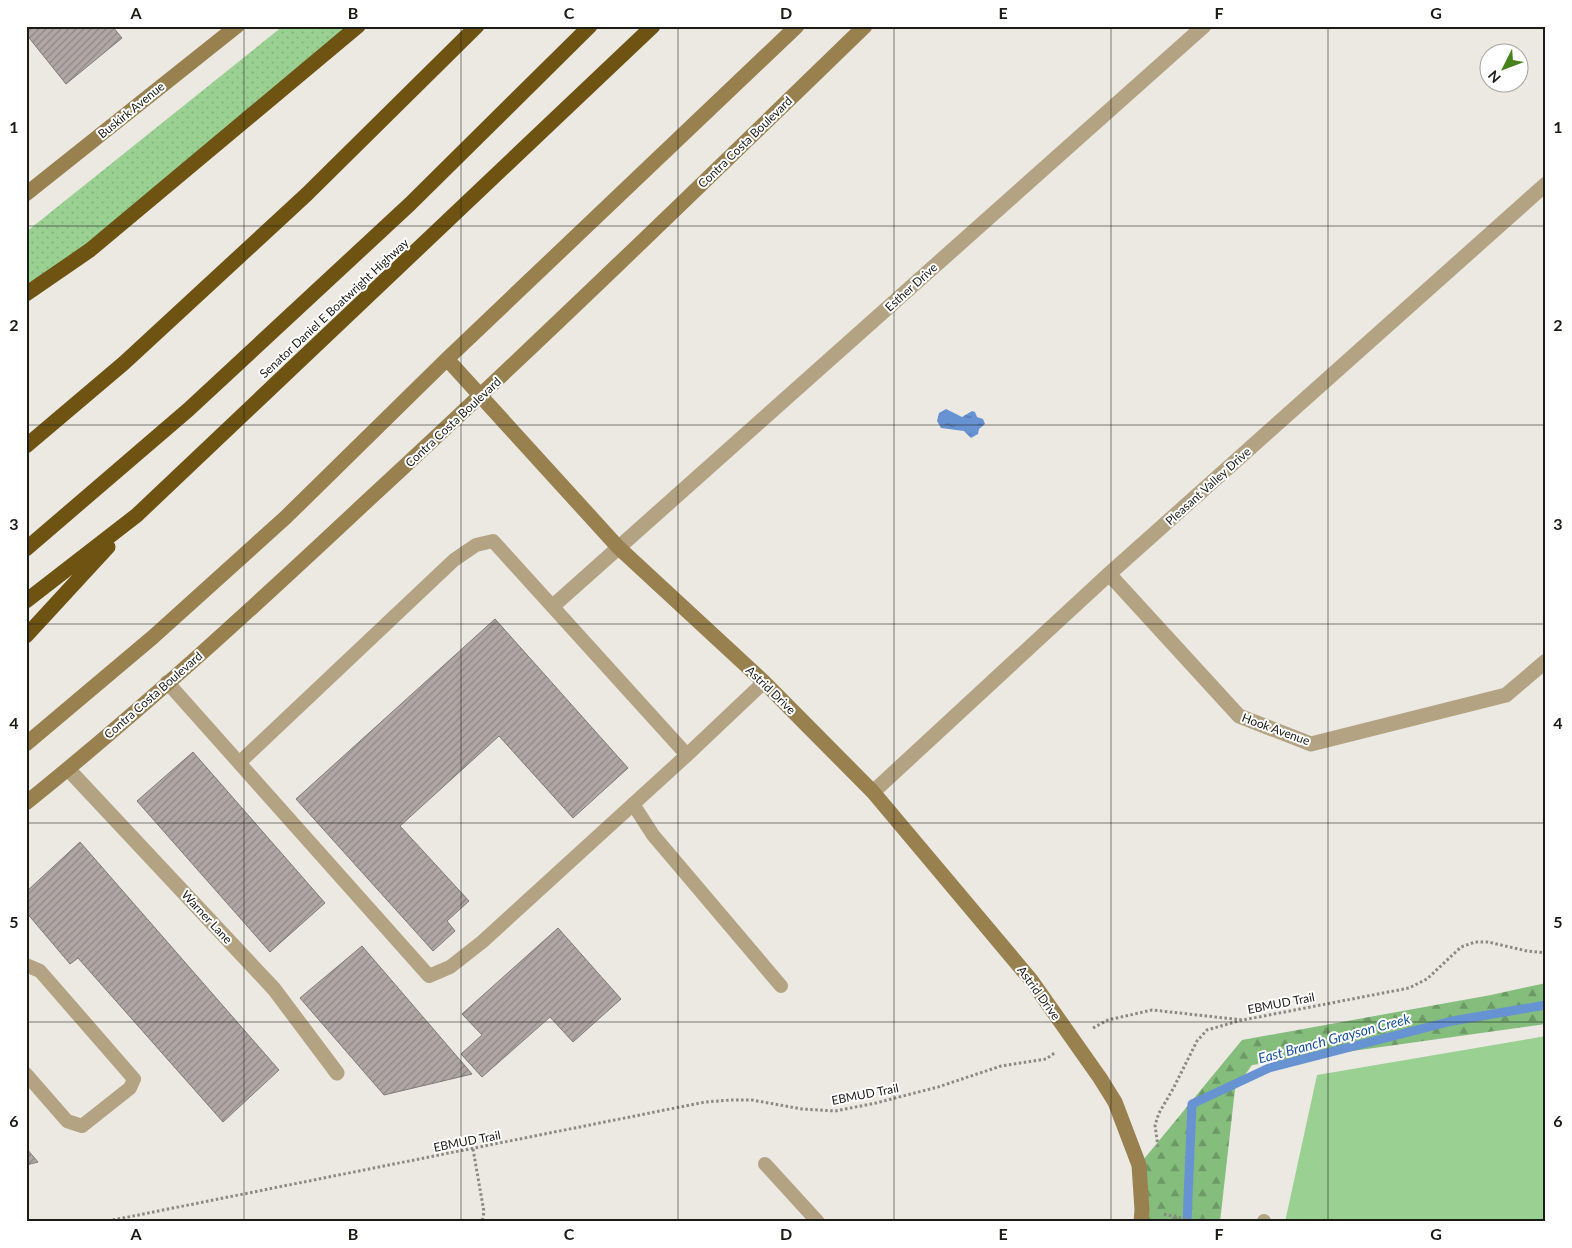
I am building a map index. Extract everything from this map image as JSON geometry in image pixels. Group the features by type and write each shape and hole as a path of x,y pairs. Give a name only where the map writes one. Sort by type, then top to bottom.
{"highway":[{"path":"26,294 90,250 358,26"},
{"path":"26,446 124,362 292,208 477,26"},
{"path":"26,548 195,404 410,204 590,26"},
{"name":"Senator Daniel E Boatwright Highway","path":"26,601 138,514 653,26"},
{"path":"26,636 138,514"}],"main road":[{"name":"Buskirk Avenue","path":"26,194 236,26"},
{"path":"26,744 153,636 286,517 447,359 797,26"},
{"name":"Contra Costa Boulevard","path":"26,803 68,769 264,598 480,397 865,26"},
{"name":"Astrid Drive","path":"447,359 618,547 764,682 874,792 1031,980 1115,1102 1139,1165 1141,1222"}],"street":[{"name":"Esther Drive","path":"553,606 1204,26"},
{"name":"Pleasant Valley Drive","path":"874,792 1109,574 1546,184"},
{"name":"Hook Avenue","path":"1109,574 1239,716 1311,744 1506,695 1546,661"},
{"name":"Warner Lane","path":"68,769 274,989 337,1073"}],"lane":[{"path":"239,763 454,560 476,545 493,541 687,755"},
{"path":"168,682 429,976 450,967 482,942 764,682"},
{"path":"633,804 654,835 781,986"},
{"path":"26,965 40,970 134,1079 130,1088 82,1126 67,1121 26,1074"},
{"path":"765,1164 818,1222"}],"path":[{"name":"EBMUD Trail","path":"103,1222 705,1102 752,1100 802,1109 835,1111 938,1087 1001,1066 1046,1059 1108,1020 1152,1010 1243,1020 1409,988 1427,979 1461,947 1475,942 1488,942 1546,953"},
{"path":"1158,1153 1155,1125 1159,1113 1197,1041 1207,1030 1243,1020"},
{"path":"473,1149 484,1212 482,1222"},
{"path":"1162,1206 1162,1222"},
{"path":"1169,1216 1197,1222"}],"green space":[{"path":"283,26 358,26 26,294 26,232"},
{"path":"1546,983 1546,1024 1252,1065 1235,1089 1220,1222 1141,1222 1139,1165 1242,1040 1491,995"},
{"path":"1546,1036 1546,1222 1285,1222 1317,1075"}],"water":[{"path":"946,409 962,417 972,411 975,412 977,417 983,419 985,424 979,429 978,434 971,438 964,431 941,428 937,421 939,413"}],"building":[{"path":"26,26 112,26 122,38 66,84 26,34"},
{"path":"495,619 628,768 573,818 499,736 400,826 469,901 447,921 455,931 433,951 296,799"},
{"path":"193,752 325,903 270,952 137,801"},
{"path":"80,842 279,1070 223,1122 78,958 70,964 26,912 26,892"},
{"path":"558,928 621,999 573,1042 550,1017 482,1077 461,1054 482,1035 462,1014"},
{"path":"362,946 472,1074 384,1095 300,998"},
{"path":"26,1148 38,1162 26,1165"}],"waterway":[{"name":"East Branch Grayson Creek","path":"1187,1222 1192,1104 1269,1068 1452,1021 1546,1005"}]}
